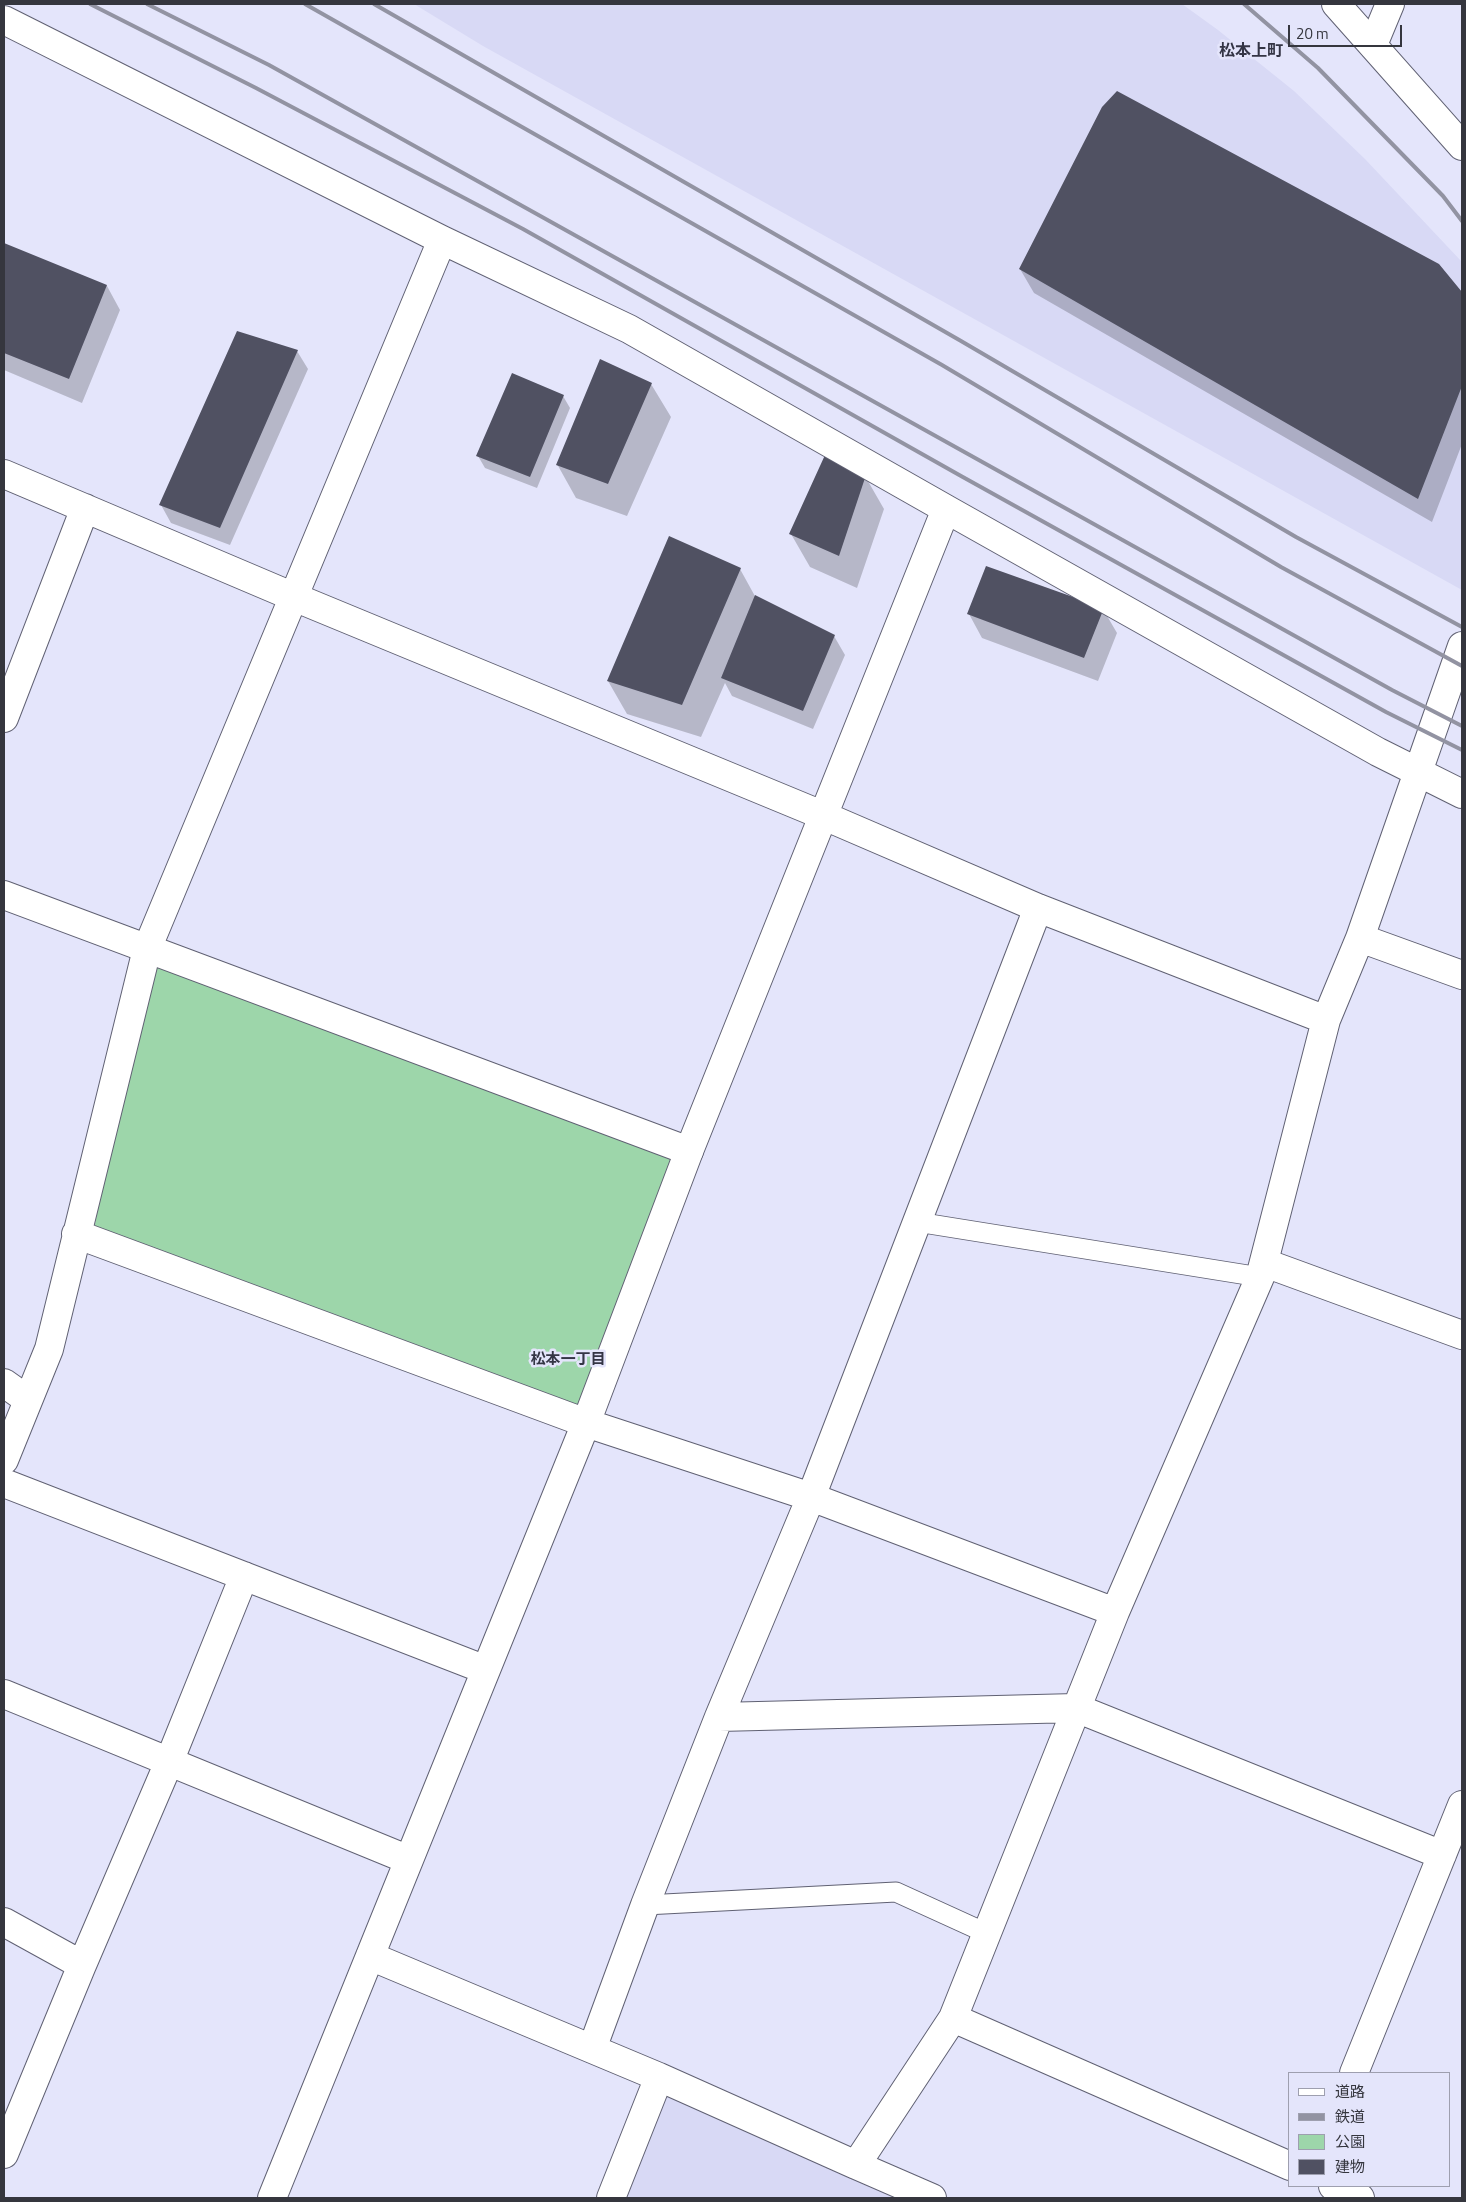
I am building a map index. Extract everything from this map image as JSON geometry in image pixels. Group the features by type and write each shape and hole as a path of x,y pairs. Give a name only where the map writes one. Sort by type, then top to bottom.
{"street":[{"path":"1336,4 1462,146"},
{"path":"1373,45 1390,4"},
{"path":"4,20 442,240 629,329 1378,752 1462,794"},
{"path":"4,1460 49,1349 147,949 442,240"},
{"path":"4,474 294,597 822,815 1038,908 1326,1020"},
{"path":"4,718 85,508"},
{"path":"272,2198 586,1422 689,1151 946,509"},
{"path":"856,2165 953,2018 1115,1612 1263,1270 1326,1020 1360,938 1462,646"},
{"path":"4,895 689,1151"},
{"path":"592,2049 645,1905 719,1717 811,1497 1038,908"},
{"path":"1360,938 1462,975"},
{"path":"76,1234 586,1422 811,1497 1115,1612"},
{"path":"1263,1270 1462,1335"},
{"path":"4,1383 28,1400"},
{"path":"4,1483 486,1670"},
{"path":"4,2154 169,1762 244,1576"},
{"path":"4,1694 409,1860"},
{"path":"719,1717 1076,1708 1442,1855"},
{"path":"1354,2072 1462,1805"},
{"path":"4,1922 82,1965"},
{"path":"370,1956 659,2077 932,2198"},
{"path":"953,2018 1288,2165"},
{"path":"611,2198 659,2077"},
{"path":"1335,2187 1360,2198"}],"lane":[{"path":"917,1222 1263,1270"},
{"path":"645,1905 896,1892 986,1933"}],"shaded area":[{"path":"414,4 1182,4 1218,30 1294,91 1365,159 1462,262 1462,590 483,46"},
{"path":"668,2094 900,2198 622,2198"}],"green space":[{"path":"147,949 689,1151 586,1423 92,1240"}],"building":[{"path":"1117,91 1439,264 1462,292 1462,386 1418,499 1019,269 1102,107"},
{"path":"4,243 107,285 69,379 4,353"},
{"path":"237,331 298,350 220,528 159,505"},
{"path":"600,359 652,383 608,484 556,465"},
{"path":"512,373 564,395 530,477 476,456"},
{"path":"825,455 866,475 839,556 789,534"},
{"path":"669,536 741,568 682,705 607,681"},
{"path":"986,566 1104,608 1084,658 967,614"},
{"path":"755,595 835,635 803,711 721,678"}],"railway":[{"path":"90,4 256,88 523,229 961,476 1386,712 1462,750"},
{"path":"147,4 269,65 1392,690 1462,726"},
{"path":"305,4 942,365 1281,567 1462,666"},
{"path":"374,4 961,341 1296,537 1462,627"},
{"path":"1244,4 1318,68 1443,196 1462,221"}],"district":[{"name":"松本上町","path":"1251,52"},
{"name":"松本一丁目","path":"568,1360"}]}
